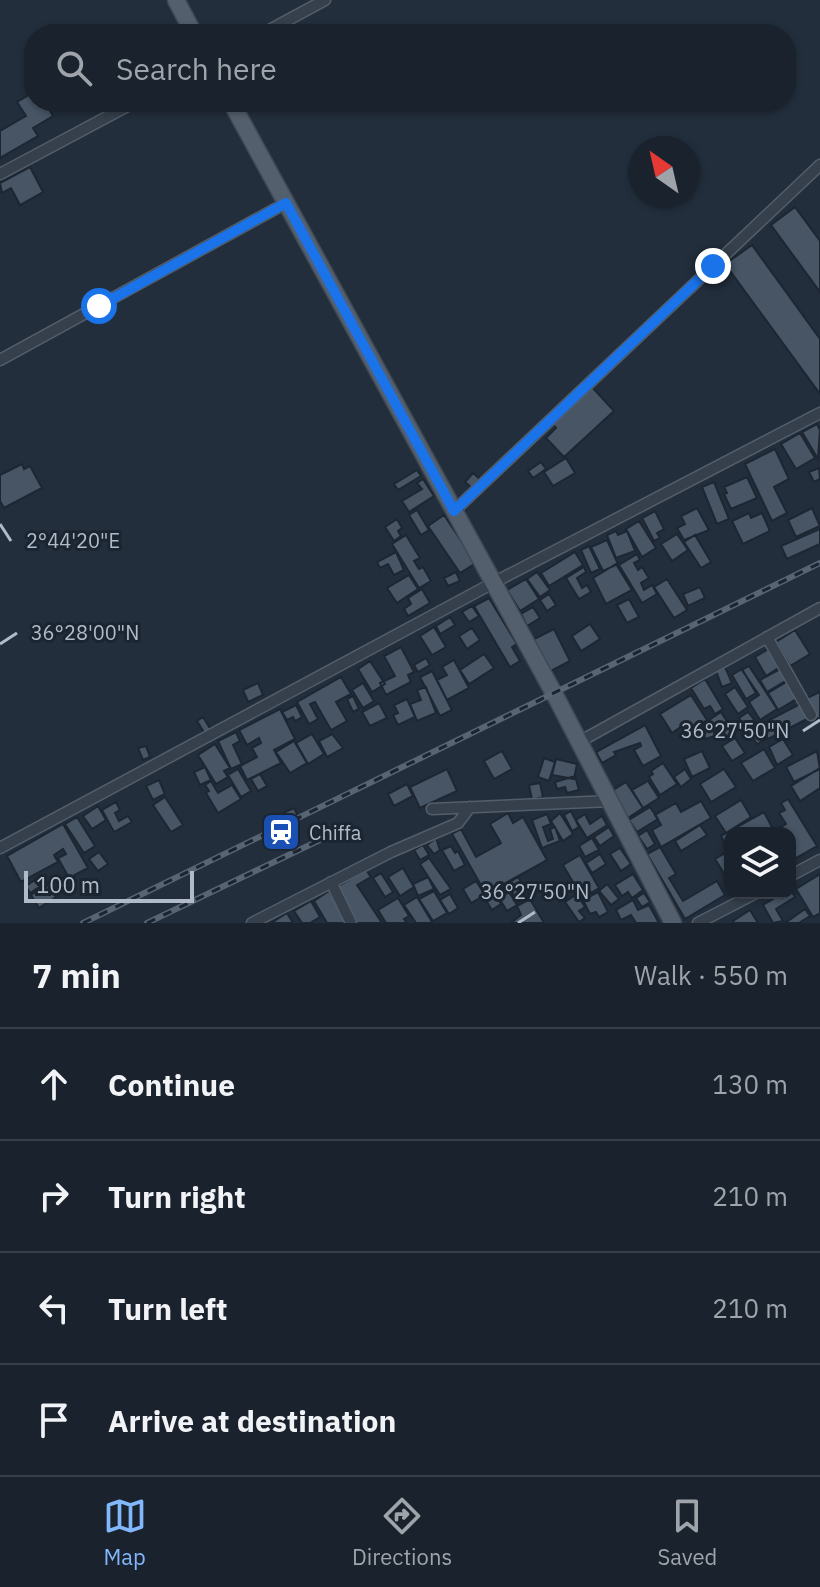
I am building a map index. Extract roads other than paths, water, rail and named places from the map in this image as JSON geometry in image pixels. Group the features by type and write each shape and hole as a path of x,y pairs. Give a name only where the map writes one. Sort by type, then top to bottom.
{"main road":[{"path":"176,0 189,24"},
{"path":"236,112 611,801 673,923"}],"street":[{"path":"281,24 325,0"},
{"path":"0,174 116,112"},
{"path":"454,511 820,165"},
{"path":"0,360 286,203"},
{"path":"0,848 493,583 820,413"},
{"path":"579,742 820,608"},
{"path":"767,637 811,715"},
{"path":"432,809 611,801"},
{"path":"252,923 391,852 458,823 470,807"},
{"path":"796,873 820,860"},
{"path":"331,882 351,923"},
{"path":"698,923 744,899"}],"railway":[{"path":"83,923 820,563"},
{"path":"147,923 345,828"}],"place":[{"name":"Chiffa","path":"281,832"}]}
